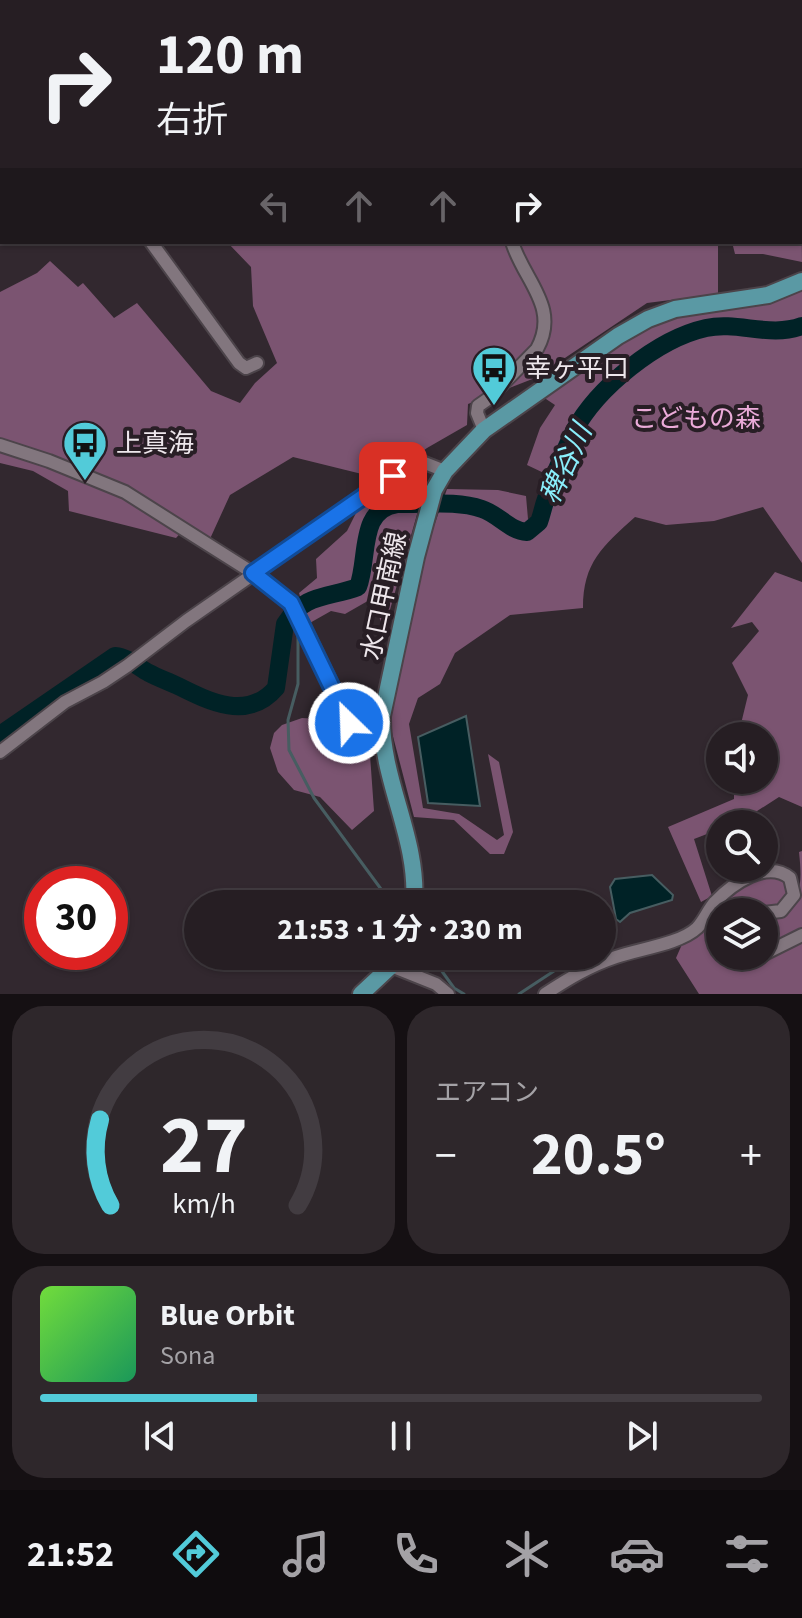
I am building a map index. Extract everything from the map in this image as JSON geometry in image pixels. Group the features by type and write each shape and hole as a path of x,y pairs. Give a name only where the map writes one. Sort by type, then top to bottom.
{"main road":[{"name":"水口甲南線","path":"415,890 411,848 389,780 382,739 384,708 424,524 434,490 445,471 484,430 618,336 648,319 675,309 768,295 802,281"},
{"path":"361,994 384,970"}],"street":[{"path":"152,244 239,363 246,368 257,363"},
{"path":"484,430 477,413 478,406 537,349 547,316 513,244"},
{"path":"0,445 125,492 253,573 291,603 356,734 361,739 382,739"},
{"path":"0,752 65,702 103,682 253,573 417,460 445,471"},
{"path":"720,898 734,886 761,872 775,870 790,878 794,895 778,911"},
{"path":"545,994 581,970 682,937 697,928 706,915"},
{"path":"778,947 802,935"},
{"path":"410,970 448,994"}],"green space":[{"path":"229,244 718,244 718,294 647,303 535,378 468,404 467,425 427,448 392,474 427,479 384,631 373,598 345,614 331,611 308,624 299,593 317,578 316,559 347,531 374,477 293,457 230,495 209,541 185,528 176,538 69,511 68,491 33,471 0,463 0,292 37,273 50,261 78,287 83,283 114,318 137,303 211,391 240,403 255,383 277,363 253,306 251,267"},
{"path":"732,244 802,244 802,262 763,254 735,254"},
{"name":"こどもの森","path":"802,289 802,563 763,507 714,521 666,525 635,517 597,556 587,578 583,608 510,615 455,653 440,684 418,698 409,724 423,808 459,814 497,840 504,835 488,754 499,762 513,832 504,854 490,854 454,820 414,817 389,721 415,580 447,489 498,490 526,496 528,519 537,517 546,474 527,465 540,428 555,405 540,395 623,340 662,320"},
{"path":"775,572 802,582 802,807 779,797 759,810 708,810 734,799 734,794 778,794 778,722 741,722 748,695 732,663 759,631 752,622 731,628"},
{"path":"302,718 337,720 370,755 374,811 352,830 320,797 294,790 278,772 270,748 274,733 282,725"},
{"path":"706,811 706,834 694,839 712,896 701,902 668,827"},
{"path":"802,851 802,927 778,942 778,917 785,916 791,908 800,886 799,852"},
{"path":"778,877 788,884 790,893 778,907 778,898 724,898 749,882 778,882"},
{"path":"706,917 706,970 778,970 778,954 802,941 802,994 699,994 676,958 683,942"}],"water":[{"path":"466,716 480,806 428,803 418,737"},
{"path":"652,875 673,895 672,900 630,913 620,922 616,919 616,890 611,890 610,887 615,879"}],"waterway":[{"name":"稗谷川","path":"0,735 115,656 216,702 241,706 265,698 276,688 285,624 292,614 309,602 358,587 370,525 385,508 397,504 472,506 488,511 515,529 527,532 539,522 552,482 584,415 597,398 630,368 668,343 706,328 730,326 778,330 802,326"},
{"path":"289,617 298,628 298,684 288,720 289,750 314,798 382,890"},
{"path":"441,970 454,988 464,994"},
{"path":"519,994 554,971"}],"place":[{"name":"幸ヶ平口","path":"494,407"},
{"name":"上真海","path":"85,482"}],"route":[{"path":"349,723 291,603 253,573 393,476"}]}
